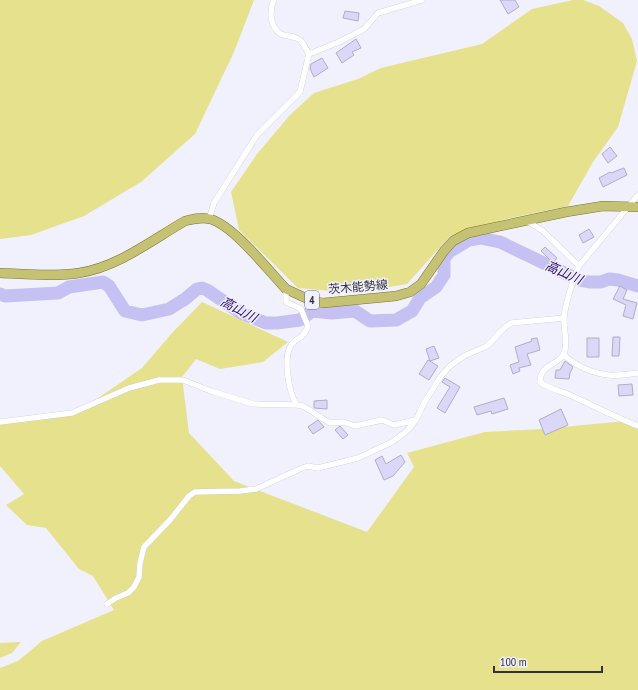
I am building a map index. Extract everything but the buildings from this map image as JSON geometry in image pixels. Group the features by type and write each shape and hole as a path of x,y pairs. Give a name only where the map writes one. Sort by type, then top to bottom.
{"main road":[{"name":"茨木能勢線","path":"0,273 58,275 79,273 97,269 124,257 185,221 196,218 209,219 218,222 230,230 286,289 310,300 323,303 396,296 410,292 421,284 444,251 453,241 468,234 566,212 603,206 638,207"}],"street":[{"path":"209,219 214,203 257,135 300,92 309,54 302,41 294,36 280,33 273,25 271,14 274,0"},
{"path":"309,54 339,42 364,29 378,14 422,0"},
{"path":"638,195 579,266 574,276 564,318 566,340 565,352 561,358 544,370 540,375 540,382 545,386 570,395 615,417 638,426"},
{"path":"526,221 543,231 579,266"},
{"path":"286,289 286,302 301,309 308,326 304,336 291,345 287,356 290,386 293,399 297,405"},
{"path":"107,604 128,593 134,587 139,577 140,563 144,547 170,520 189,496 196,492 256,489 302,468 308,466 318,468 358,458 392,442 407,431 416,420 424,403 441,376 450,366 464,356 487,346 504,328 511,323 564,318"},
{"path":"564,354 575,364 610,376 638,373"},
{"path":"0,422 72,414 129,388 159,380 183,380 210,391 253,404 303,406 330,423 343,422 355,426 382,420 394,425 416,420"}],"shaded area":[{"path":"0,0 254,0 234,52 195,134 141,182 84,216 31,235 0,239"},
{"path":"573,0 583,0 599,6 623,23 632,39 637,61 618,127 593,162 568,206 506,219 450,236 407,284 354,293 298,288 239,230 231,192 257,154 290,115 314,93 358,79 381,68 482,44 532,9"},
{"path":"202,302 288,342 263,362 220,369 196,359 182,377 189,433 234,481 367,532 414,467 407,453 485,432 542,429 626,421 638,425 638,690 0,690 0,668 18,661 42,641 114,610 93,576 79,569 46,528 27,525 6,505 24,494 0,466 0,425 79,411 142,368 172,333"},
{"path":"21,642 12,653 0,658 0,643"}],"waterway":[{"name":"高山川","path":"0,294 5,296 58,293 69,287 103,282 109,286 125,311 142,315 169,309 197,289 202,288 241,313 266,323 300,320 312,311 332,313 355,311 370,321 396,320 412,311 420,298 436,287 444,275 444,259 449,252 469,240 480,238 500,242 579,280 601,282 609,279 638,286"}]}
